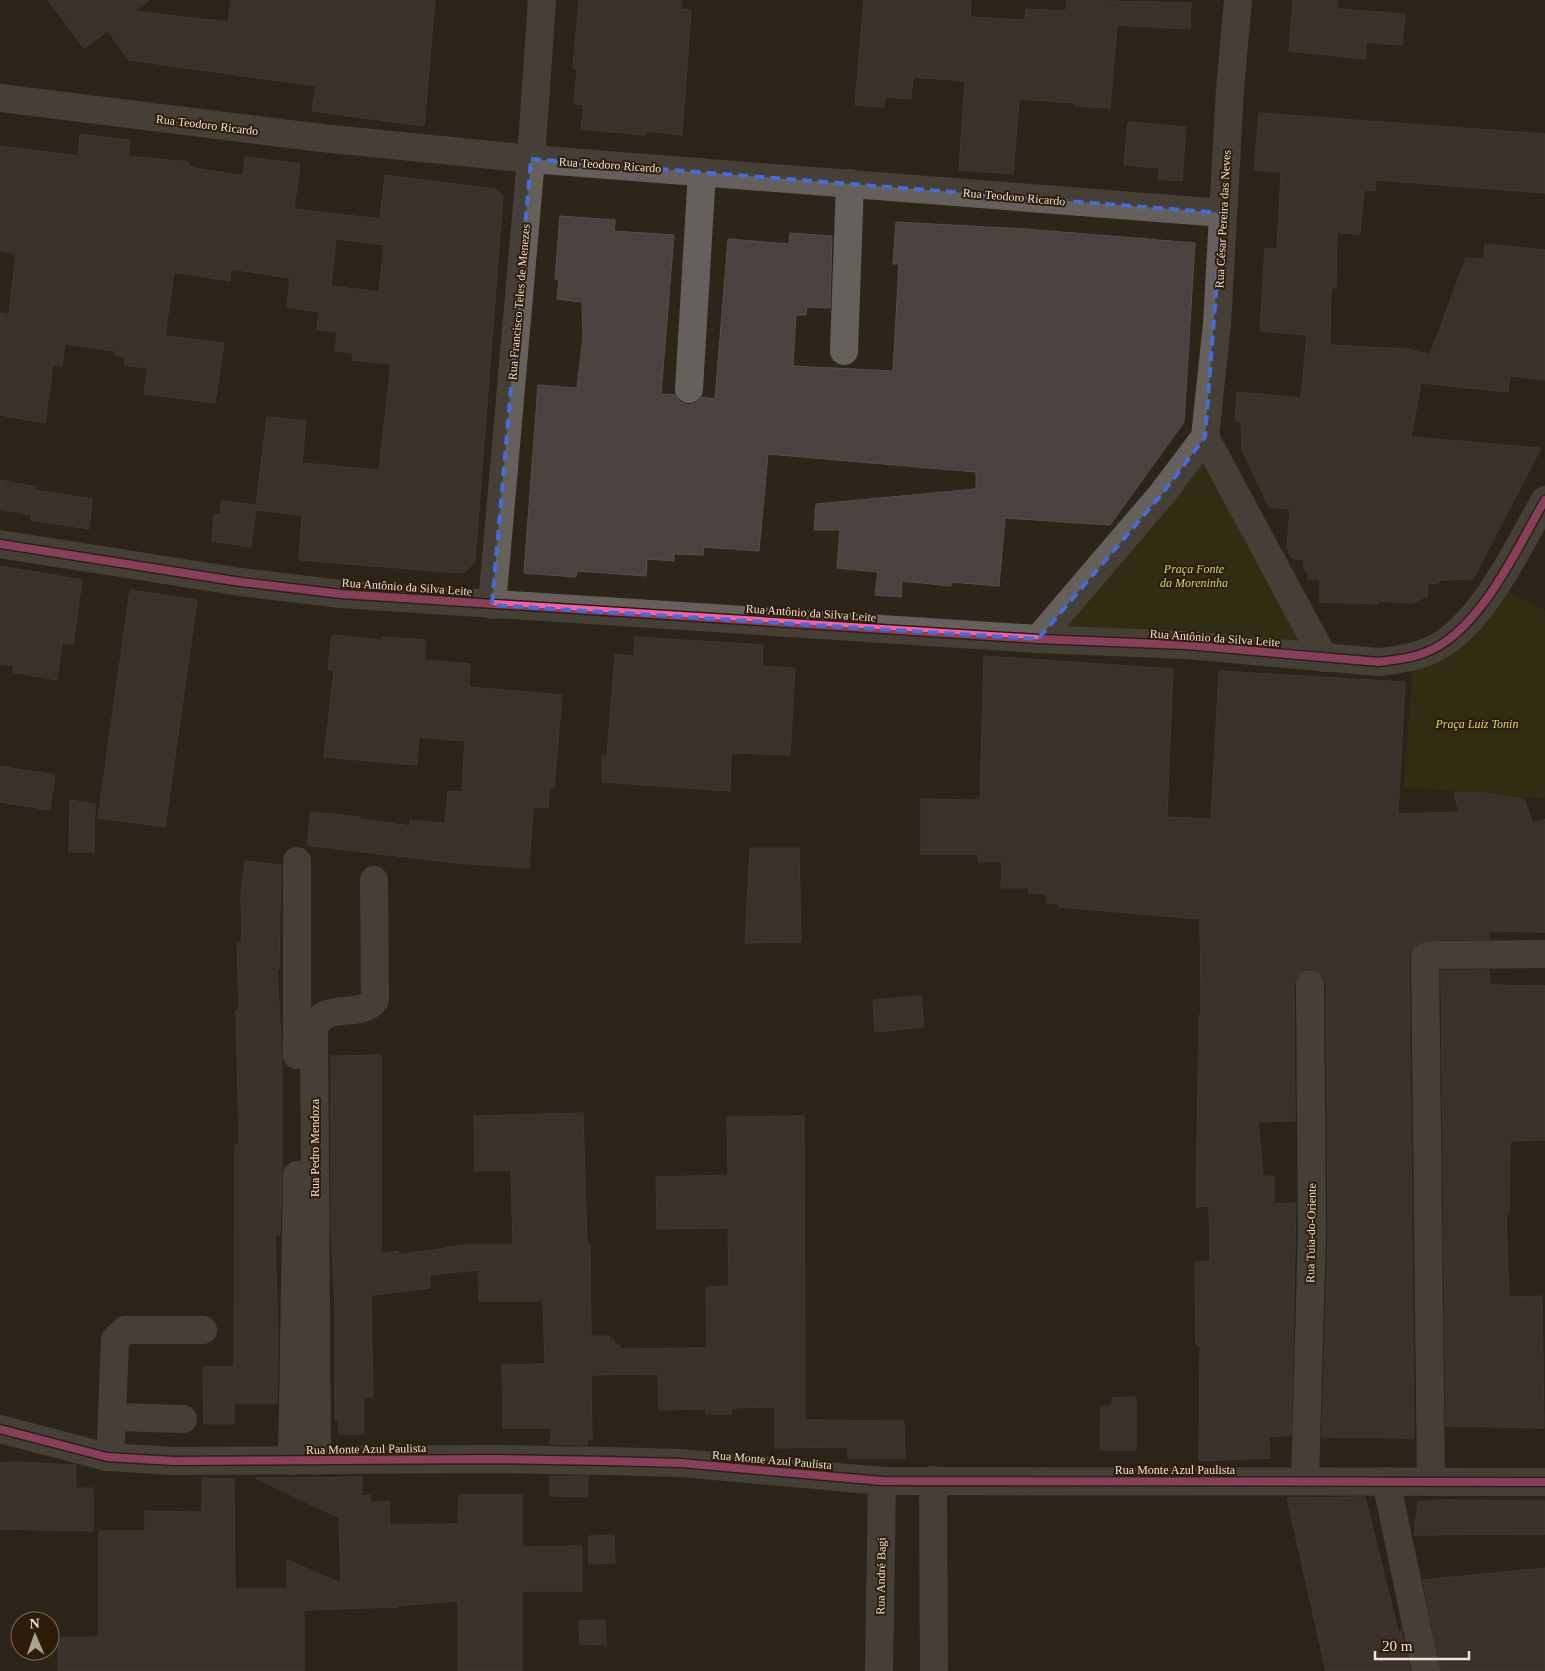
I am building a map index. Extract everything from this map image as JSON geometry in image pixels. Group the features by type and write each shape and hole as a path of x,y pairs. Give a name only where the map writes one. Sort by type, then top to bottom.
{"street":[{"name":"Rua Francisco Teles de Menezes","path":"492,605 531,159 542,0"},
{"name":"Rua César Pereira das Neves","path":"1205,437 1217,324 1222,213 1238,0"},
{"name":"Rua Teodoro Ricardo","path":"0,98 322,138 531,159 1222,213"},
{"path":"689,389 702,172"},
{"path":"844,351 850,183"},
{"path":"1038,639 1162,494 1205,437 1324,658"},
{"name":"Rua Antônio da Silva Leite","path":"0,544 241,582 342,594 1038,639 1186,645 1379,662 1404,659 1425,653 1445,642 1464,628 1478,610 1545,500"},
{"name":"Rua Pedro Mendoza","path":"297,861 298,1162 304,1461"},
{"name":"Rua Pedro Mendoza","path":"304,1461 314,1030 316,1024 325,1014 367,1007 375,1000 374,880"},
{"path":"1431,1482 1425,957 1435,954 1545,954"},
{"name":"Rua Tuia-do-Oriente","path":"1305,1481 1312,1232 1310,984"},
{"path":"107,1456 111,1440 115,1340 125,1330 203,1330"},
{"path":"112,1417 183,1419"},
{"name":"Rua Monte Azul Paulista","path":"0,1429 107,1456 174,1461 496,1459 672,1463 882,1480 1545,1482"},
{"name":"Rua André Bagi","path":"879,1671 882,1480"},
{"path":"933,1480 934,1671"},
{"path":"1386,1481 1426,1671"}],"highlighted area":[{"path":"531,159 1222,213 1205,437 1162,494 1038,639 492,605"}],"green space":[{"name":"Praça Fonte da Moreninha","path":"1206,449 1309,653 1060,636"},
{"name":"Praça Luiz Tonin","path":"1501,589 1545,611 1545,799 1404,787 1413,667"}],"building":[{"path":"48,0 149,0 134,11 228,22 231,0 435,0 424,126 312,111 316,86 129,60 108,31 84,48"},
{"path":"579,0 682,0 681,9 691,10 682,135 646,131 646,135 581,129 584,105 574,104 577,69 573,68"},
{"path":"864,0 971,0 970,17 1025,20 1026,9 1066,11 1067,0 1191,3 1190,29 1117,25 1110,108 1075,106 1076,103 1019,99 1013,174 959,170 965,81 913,77 911,99 885,97 884,107 855,105"},
{"path":"1293,0 1338,0 1337,9 1405,14 1402,45 1366,42 1366,59 1289,51"},
{"path":"1259,113 1545,134 1545,193 1376,180 1375,191 1364,190 1360,234 1337,233 1336,288 1331,288 1330,345 1407,349 1430,355 1466,258 1484,259 1485,244 1545,250 1545,380 1510,376 1508,392 1421,383 1411,437 1541,448 1473,579 1439,580 1439,583 1428,584 1427,596 1412,603 1378,601 1378,604 1320,602 1320,579 1308,579 1308,570 1304,571 1304,560 1292,558 1287,547 1290,509 1269,507 1242,450 1241,422 1235,421 1237,392 1301,398 1307,335 1260,331 1265,248 1277,249 1281,172 1254,170"},
{"path":"1128,122 1186,127 1182,181 1158,179 1159,168 1124,165"},
{"path":"80,134 130,140 128,156 189,162 189,167 243,176 245,157 300,164 294,209 380,219 385,175 495,189 503,196 475,561 467,570 461,573 299,560 302,515 256,510 256,507 251,547 212,541 214,514 220,514 222,501 256,505 267,417 306,421 302,463 379,470 391,364 352,360 353,353 335,351 337,332 317,330 319,312 287,307 290,278 231,269 230,281 174,272 165,336 224,343 215,403 144,394 148,368 124,365 125,357 115,355 115,351 65,344 62,366 53,365 45,423 0,415 0,313 9,314 16,254 0,250 0,146 78,156","holes":["336,239 384,245 379,292 331,286"]},
{"path":"560,216 615,220 614,231 674,235 661,394 675,395 680,402 689,405 696,403 702,397 715,399 728,239 789,244 790,233 832,236 830,308 807,307 806,315 796,315 793,366 893,371 899,264 893,264 896,222 1025,229 1195,243 1184,422 1110,525 1005,518 999,586 951,582 951,586 902,581 901,597 875,595 878,572 837,568 840,530 814,530 816,504 976,489 976,472 768,454 759,551 704,547 703,555 674,554 674,561 647,559 646,576 577,571 576,577 524,573 538,385 577,388 583,338 582,302 557,299 559,279 555,279"},
{"path":"0,480 36,487 35,490 92,499 89,529 31,520 32,515 0,509"},
{"path":"0,566 82,580 73,644 62,643 57,680 13,672 14,665 0,664"},
{"path":"130,590 197,600 165,827 98,818"},
{"path":"332,635 381,640 382,637 426,640 424,660 470,664 469,687 562,695 554,788 549,788 548,808 533,807 529,868 455,863 307,845 311,812 360,817 360,819 410,826 410,820 445,824 448,791 462,792 465,741 419,737 417,765 324,757 334,671 328,670"},
{"path":"635,637 763,645 762,666 795,668 790,755 731,753 730,791 602,782 602,756 607,756 615,654 634,656"},
{"path":"984,656 1173,669 1167,817 1211,819 1219,671 1405,682 1398,814 1459,812 1454,793 1474,792 1524,799 1533,824 1545,819 1545,932 1489,931 1489,939 1432,940 1416,944 1409,957 1414,1438 1322,1437 1328,1232 1326,984 1324,977 1318,971 1309,968 1303,970 1297,976 1294,984 1295,1121 1258,1122 1263,1176 1274,1176 1274,1204 1296,1203 1291,1435 1269,1437 1270,1458 1199,1461 1200,1346 1196,1345 1195,1262 1210,1261 1209,1206 1196,1207 1199,1015 1201,1015 1200,919 1059,907 1059,904 1046,903 1047,894 1028,893 1029,888 1001,888 1002,861 978,862 978,854 921,854 921,799 980,800"},
{"path":"0,766 55,775 50,810 0,802"},
{"path":"70,800 95,804 94,852 69,852"},
{"path":"750,848 799,848 801,942 745,943"},
{"path":"245,861 281,865 279,969 277,969 282,1057 282,1172 280,1235 275,1236 278,1340 277,1403 234,1403 234,1424 204,1424 203,1367 234,1367 235,1144 239,1144 236,1010 239,1010 237,943 242,943 241,894"},
{"path":"1489,970 1490,985 1545,986 1545,1140 1510,1141 1509,1212 1506,1212 1509,1297 1542,1296 1544,1428 1446,1426 1441,971"},
{"path":"921,996 924,1027 875,1032 873,1000"},
{"path":"381,1055 381,1254 398,1251 399,1255 464,1245 513,1245 511,1170 475,1171 474,1116 583,1113 587,1245 590,1245 591,1336 610,1336 610,1340 614,1340 614,1345 620,1345 620,1349 707,1348 706,1287 729,1286 728,1228 657,1229 656,1177 728,1175 727,1117 804,1116 805,1420 904,1421 905,1458 848,1458 848,1447 775,1448 775,1407 732,1408 731,1414 706,1414 705,1409 659,1410 658,1374 591,1375 592,1439 587,1439 587,1445 550,1444 551,1428 503,1428 502,1365 545,1364 543,1301 479,1301 478,1270 429,1275 430,1288 371,1295 373,1397 364,1397 364,1434 339,1434 339,1420 335,1420 335,1311 331,1223 331,1056"},
{"path":"1136,1397 1136,1450 1100,1450 1101,1407 1112,1406 1112,1398"},
{"path":"0,1463 76,1465 76,1488 93,1488 93,1531 0,1529"},
{"path":"550,1476 588,1476 588,1497 550,1496"},
{"path":"362,1477 362,1496 370,1495 370,1503 389,1501 390,1525 458,1524 459,1495 522,1495 522,1547 582,1546 582,1591 522,1591 522,1671 458,1671 458,1601 395,1606 398,1607 304,1610 304,1671 58,1671 60,1638 99,1637 99,1531 145,1531 145,1511 202,1512 202,1478 234,1479 235,1589 287,1589 287,1560 341,1583 339,1518 256,1478"},
{"path":"1365,1497 1400,1639 1401,1630 1410,1671 1326,1671 1287,1498"},
{"path":"1440,1500 1545,1501 1545,1534 1414,1535 1418,1502"},
{"path":"614,1535 615,1563 589,1564 589,1536"},
{"path":"1545,1568 1545,1671 1441,1671 1423,1580"},
{"path":"605,1620 606,1645 580,1644 579,1621"}],"cycle path":[{"path":"0,544 241,582 341,594 1038,639 1186,645 1379,662 1407,658 1424,653 1444,643 1462,628 1495,587 1545,500"},
{"path":"0,1429 107,1457 174,1461 495,1459 681,1463 882,1481 1545,1482"}]}
